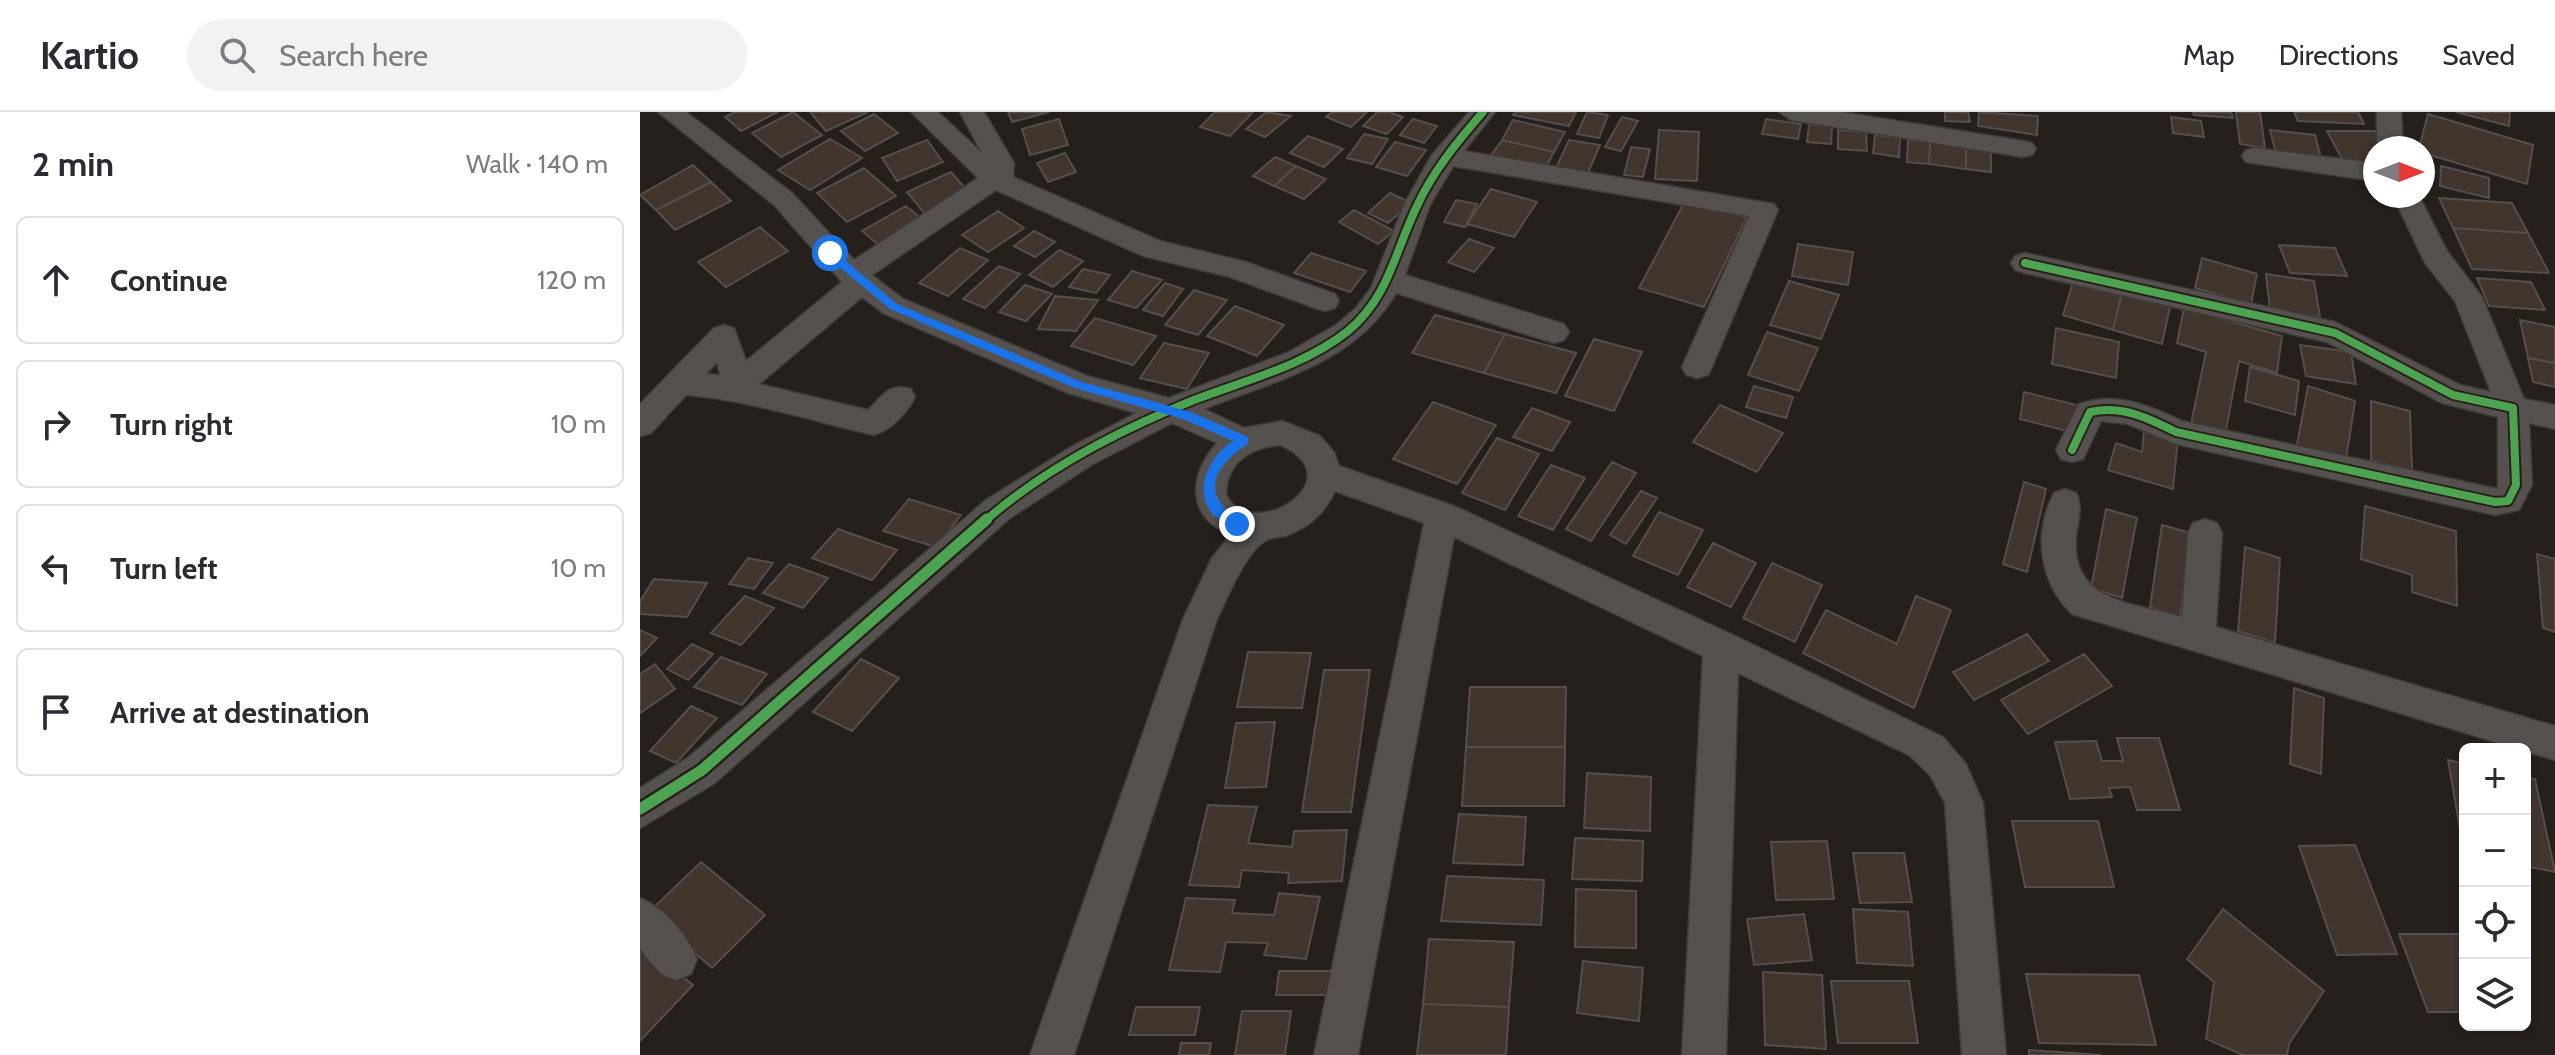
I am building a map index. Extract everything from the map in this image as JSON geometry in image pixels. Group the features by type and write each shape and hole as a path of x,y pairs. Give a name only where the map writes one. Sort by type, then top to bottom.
{"street":[{"path":"670,112 783,199 857,279 893,306 1079,385 1170,410 1243,441"},
{"path":"923,112 996,180 1153,249 1250,273 1325,301"},
{"path":"738,386 857,279 1002,174 1001,163 972,112"},
{"path":"1791,112 2023,149"},
{"path":"2389,112 2390,136"},
{"path":"640,809 702,770 998,509 1042,478 1170,410 1278,369 1345,333 1376,304 1389,280 1416,208 1444,156 1473,114"},
{"path":"1444,156 1765,210 1697,367"},
{"path":"2255,156 2363,170"},
{"path":"2072,450 2090,412 2107,406 2129,411 2176,432 2503,503 2512,496 2516,485 2513,408 2468,297 2435,256 2412,208"},
{"path":"2025,263 2335,333 2453,395 2555,417"},
{"path":"1389,280 1554,332"},
{"path":"640,424 724,336 738,386"},
{"path":"677,383 738,386 759,397 874,423 900,397"},
{"path":"1282,433 1314,446 1323,459 1326,475 1311,505 1295,517 1256,527 1237,524 1220,514 1211,500 1209,484 1214,467 1226,452 1243,441 1282,433"},
{"path":"1326,475 1442,516 1721,646 1922,743 1939,755 1955,778 1964,803 1984,1055"},
{"path":"2065,502 2056,550 2059,570 2069,592 2100,611 2198,636 2555,743"},
{"path":"1336,1055 1442,516"},
{"path":"1052,1055 1200,619 1224,568 1256,527"},
{"path":"2198,636 2205,533"},
{"path":"1704,1055 1721,646"},
{"path":"640,918 676,959"}],"building":[{"path":"735,112 778,112 741,131 725,117"},
{"path":"793,112 822,135 781,157 752,133"},
{"path":"810,112 868,112 826,131"},
{"path":"1008,112 1049,112 1012,122"},
{"path":"1215,112 1253,112 1230,136 1200,127"},
{"path":"1266,112 1291,116 1265,137 1246,129"},
{"path":"1332,112 1367,112 1351,127 1326,117"},
{"path":"1377,112 1403,117 1387,134 1363,126"},
{"path":"1515,112 1576,112 1569,126 1513,115"},
{"path":"1587,112 1608,115 1599,138 1577,134"},
{"path":"1945,112 1968,112 1970,122 1945,121"},
{"path":"1979,112 2038,116 2037,135 1978,126"},
{"path":"2193,112 2231,112 2233,118 2194,115"},
{"path":"2236,112 2260,112 2265,148 2240,144"},
{"path":"2294,112 2358,112 2364,124 2298,121"},
{"path":"2456,112 2510,112 2509,126"},
{"path":"874,114 898,133 865,151 841,131"},
{"path":"2428,114 2533,145 2527,184 2435,157 2435,136 2422,136"},
{"path":"1622,117 1638,121 1621,151 1605,147"},
{"path":"2171,117 2201,121 2204,137 2173,133"},
{"path":"1059,119 1068,145 1030,155 1022,129"},
{"path":"1413,119 1437,126 1424,143 1400,135"},
{"path":"1766,119 1801,124 1798,139 1762,134"},
{"path":"1513,120 1565,132 1554,152 1502,140"},
{"path":"1809,124 1832,126 1831,144 1807,142"},
{"path":"1659,130 1699,132 1697,181 1655,179"},
{"path":"1838,130 1866,132 1867,151 1838,149"},
{"path":"2270,130 2315,135 2321,158 2276,153"},
{"path":"2327,131 2375,131 2378,136 2363,136 2363,162 2343,161"},
{"path":"1364,134 1388,139 1372,164 1347,158"},
{"path":"1875,135 1900,138 1899,157 1873,153"},
{"path":"1308,136 1343,149 1324,167 1290,153"},
{"path":"830,139 862,158 810,190 778,170"},
{"path":"927,140 943,162 897,181 882,158"},
{"path":"1502,140 1554,152 1546,167 1489,158"},
{"path":"1569,140 1600,145 1587,175 1555,170"},
{"path":"1908,140 1930,142 1929,164 1907,162"},
{"path":"1395,142 1426,150 1407,176 1376,167"},
{"path":"1930,142 1966,147 1966,169 1929,164"},
{"path":"1631,147 1650,149 1643,177 1624,175"},
{"path":"1966,147 1991,149 1991,172 1966,169"},
{"path":"1065,153 1076,172 1048,182 1037,163"},
{"path":"1275,157 1296,166 1274,186 1253,176"},
{"path":"693,165 711,182 656,210 640,195"},
{"path":"1296,166 1326,179 1304,199 1274,186"},
{"path":"2441,166 2489,178 2489,198 2440,186"},
{"path":"864,168 896,196 847,222 817,193"},
{"path":"951,172 969,193 925,214 907,192"},
{"path":"711,182 731,201 675,230 656,210"},
{"path":"1491,189 1537,202 1514,237 1467,224"},
{"path":"1390,193 1411,203 1388,223 1368,213"},
{"path":"2439,198 2512,203 2528,233 2453,228"},
{"path":"1456,200 1477,204 1465,227 1444,222"},
{"path":"1685,201 1747,217 1704,307 1639,288"},
{"path":"906,206 923,220 879,245 862,231"},
{"path":"1354,210 1394,231 1378,244 1339,222"},
{"path":"998,211 1024,228 988,252 962,235"},
{"path":"760,227 788,251 726,287 698,262"},
{"path":"2453,228 2528,233 2549,273 2472,269"},
{"path":"1034,231 1055,242 1035,257 1014,246"},
{"path":"1469,239 1494,248 1474,272 1448,262"},
{"path":"1798,244 1853,252 1848,285 1792,276"},
{"path":"2279,245 2335,248 2347,276 2290,273"},
{"path":"960,248 988,260 948,296 919,283"},
{"path":"1059,250 1083,261 1053,287 1029,275"},
{"path":"1311,253 1366,271 1350,292 1294,273"},
{"path":"2202,258 2257,274 2251,304 2195,288"},
{"path":"999,266 1020,274 985,308 963,299"},
{"path":"1083,269 1110,275 1096,293 1069,287"},
{"path":"1132,271 1162,280 1136,308 1108,300"},
{"path":"2266,274 2314,281 2320,317 2270,310"},
{"path":"2477,278 2531,282 2545,310 2489,306"},
{"path":"2074,279 2122,293 2113,330 2063,315"},
{"path":"1789,281 1839,295 1821,339 1770,325"},
{"path":"1165,283 1183,289 1163,316 1143,310"},
{"path":"1025,285 1052,294 1026,321 999,312"},
{"path":"1194,290 1227,300 1198,335 1165,325"},
{"path":"2122,293 2170,307 2162,344 2113,330"},
{"path":"1055,296 1098,300 1076,331 1038,329"},
{"path":"1235,306 1284,325 1257,356 1207,336"},
{"path":"2184,308 2282,336 2277,373 2239,361 2225,435 2191,424 2206,352 2177,343"},
{"path":"1435,315 1505,334 1484,373 1412,353"},
{"path":"1095,318 1156,336 1133,365 1071,346"},
{"path":"2520,320 2555,327 2555,363 2528,358"},
{"path":"2056,328 2119,342 2116,378 2052,364"},
{"path":"1767,332 1818,348 1799,391 1748,375"},
{"path":"1505,334 1576,353 1556,393 1484,373"},
{"path":"1594,339 1642,352 1614,411 1565,396"},
{"path":"1164,343 1209,353 1187,389 1140,378"},
{"path":"2300,345 2351,352 2356,384 2306,376"},
{"path":"2528,358 2555,363 2555,387 2533,382"},
{"path":"2250,367 2299,381 2295,415 2245,401"},
{"path":"1754,386 1793,397 1786,418 1746,407"},
{"path":"2308,386 2355,401 2345,466 2296,450"},
{"path":"2024,392 2080,406 2075,433 2020,419"},
{"path":"2371,401 2410,411 2412,471 2371,460"},
{"path":"1433,402 1496,425 1457,484 1393,459"},
{"path":"1720,405 1783,433 1757,472 1693,442"},
{"path":"1532,408 1570,422 1552,451 1513,437"},
{"path":"2144,430 2178,438 2173,489 2108,470 2116,443 2142,452"},
{"path":"1497,438 1539,454 1505,510 1462,493"},
{"path":"1612,462 1636,473 1591,541 1566,529"},
{"path":"1551,465 1585,478 1553,530 1518,516"},
{"path":"2024,482 2046,489 2027,572 2003,564"},
{"path":"1641,491 1657,498 1626,544 1610,535"},
{"path":"909,499 961,515 936,547 883,531"},
{"path":"2365,506 2456,531 2457,606 2412,592 2412,575 2361,559"},
{"path":"2106,509 2137,518 2122,598 2091,588"},
{"path":"1659,512 1703,530 1678,575 1633,556"},
{"path":"2162,525 2191,533 2180,617 2150,607"},
{"path":"838,529 897,550 872,580 812,558"},
{"path":"1713,543 1756,563 1731,607 1687,587"},
{"path":"2245,547 2280,558 2275,643 2238,631"},
{"path":"2537,554 2555,559 2555,632 2543,628"},
{"path":"748,558 773,563 754,589 729,584"},
{"path":"1772,563 1822,585 1795,642 1743,618"},
{"path":"789,564 828,578 803,608 763,593"},
{"path":"654,579 707,583 687,617 640,614 640,601"},
{"path":"745,596 774,608 741,645 711,633"},
{"path":"1916,596 1951,610 1914,708 1803,653 1826,610 1897,644"},
{"path":"640,630 657,638 640,656"},
{"path":"2027,634 2049,661 1974,700 1953,672"},
{"path":"692,644 713,654 688,680 667,669"},
{"path":"1248,652 1311,653 1302,708 1237,707"},
{"path":"2084,654 2112,686 2028,734 2001,700"},
{"path":"721,657 767,674 742,705 694,687"},
{"path":"861,659 899,678 852,731 813,712"},
{"path":"655,664 675,689 640,713 640,674"},
{"path":"1324,670 1370,670 1351,812 1302,812"},
{"path":"1470,687 1566,687 1565,747 1466,747"},
{"path":"2294,688 2324,698 2321,774 2290,764"},
{"path":"691,706 717,718 676,763 650,751"},
{"path":"1275,722 1266,787 1225,788 1236,723"},
{"path":"2117,738 2159,738 2180,810 2137,810 2130,787 2109,788 2112,797 2070,799 2055,742 2096,741 2102,761 2123,761"},
{"path":"1466,747 1565,747 1564,806 1462,806"},
{"path":"2448,760 2459,763 2459,823"},
{"path":"1587,773 1651,777 1650,831 1584,828"},
{"path":"2531,778 2535,779 2555,872 2531,867"},
{"path":"1208,805 1257,807 1248,843 1292,847 1294,831 1347,830 1342,881 1288,883 1289,873 1242,870 1239,887 1189,885"},
{"path":"1459,814 1526,817 1523,865 1453,863"},
{"path":"2012,821 2098,821 2114,887 2025,887"},
{"path":"1575,838 1643,841 1642,881 1572,879"},
{"path":"1827,841 1834,899 1776,900 1771,842"},
{"path":"2355,845 2397,954 2337,955 2299,846"},
{"path":"1853,853 1904,853 1912,902 1860,903"},
{"path":"701,862 765,915 712,968 649,912"},
{"path":"1447,876 1544,880 1541,925 1441,921"},
{"path":"1576,889 1636,891 1636,948 1575,947"},
{"path":"1279,893 1320,897 1306,959 1264,955 1268,943 1226,942 1220,972 1169,970 1186,898 1235,900 1232,913 1274,915"},
{"path":"1853,909 1908,912 1913,966 1857,963"},
{"path":"2223,909 2324,991 2289,1044 2287,1055 2243,1055 2206,1039 2214,982 2187,959"},
{"path":"1804,914 1812,960 1754,965 1747,919"},
{"path":"2399,934 2459,934 2459,1012 2428,1012"},
{"path":"1429,939 1514,942 1509,1007 1423,1004"},
{"path":"640,942 693,985 640,1041"},
{"path":"1583,961 1643,968 1639,1021 1577,1013"},
{"path":"1279,971 1341,971 1338,995 1276,995"},
{"path":"1763,972 1822,975 1826,1049 1765,1045"},
{"path":"2026,974 2139,975 2156,1045 2039,1043"},
{"path":"1831,981 1909,981 1918,1043 1838,1043"},
{"path":"1423,1004 1509,1007 1506,1055 1417,1055"},
{"path":"1136,1007 1200,1007 1195,1035 1129,1035"},
{"path":"1242,1011 1291,1011 1285,1055 1235,1055"},
{"path":"1181,1043 1211,1043 1209,1055 1179,1055"},
{"path":"2029,1050 2102,1055 2029,1055"}],"cycle path":[{"path":"640,809 702,770 998,509 1126,431 1299,360 1346,333 1376,303 1390,277 1424,192 1447,156 1483,112"},
{"path":"2025,263 2335,333 2453,395 2513,408 2516,485 2508,501 2495,502 2176,432 2145,417 2113,409 2090,412 2072,450"}],"route":[{"path":"830,253 852,275 893,306 1079,385 1187,415 1243,441 1226,452 1214,467 1209,484 1211,500 1220,514 1237,524"}]}
